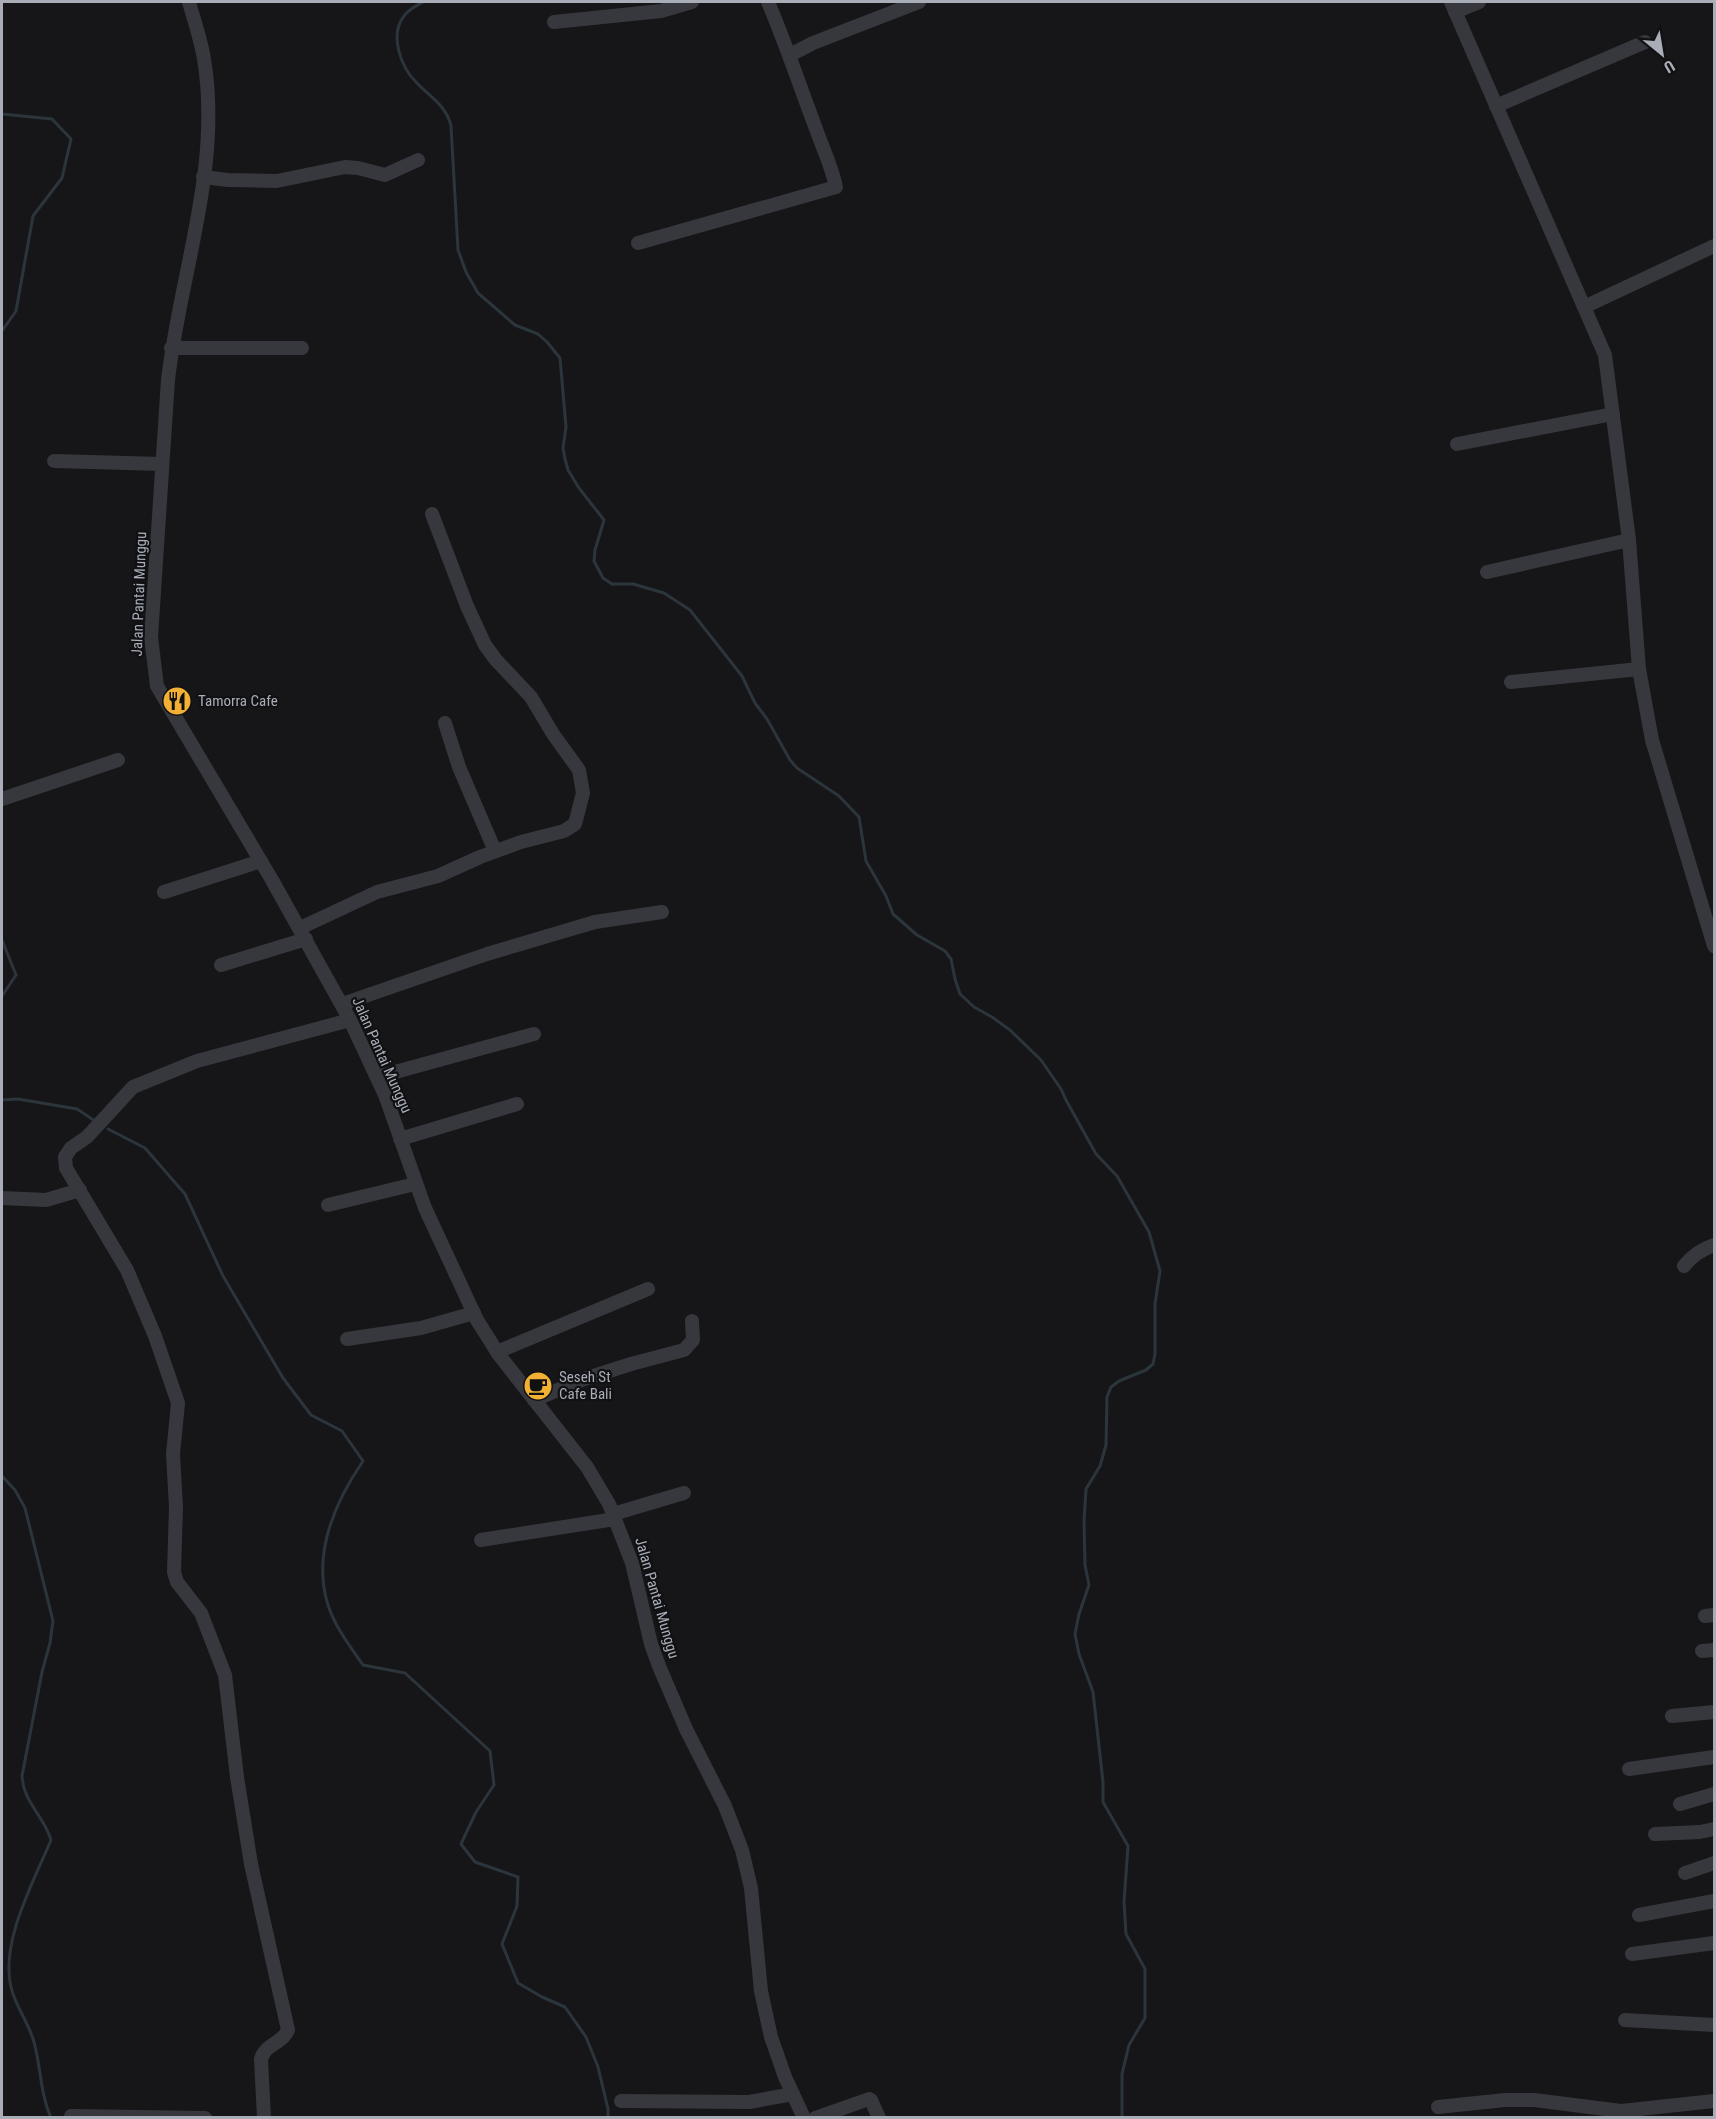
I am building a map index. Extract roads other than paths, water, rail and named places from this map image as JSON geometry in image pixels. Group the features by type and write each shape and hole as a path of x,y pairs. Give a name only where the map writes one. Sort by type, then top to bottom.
{"street":[{"name":"Jalan Pantai Munggu","path":"190,2 204,59 208,122 203,177 193,242 171,348 151,637 155,677 161,694 261,861 342,1004 377,1077 416,1184 474,1314 497,1352 586,1467 614,1517 632,1563 651,1644 659,1666 686,1729 726,1806 742,1850 751,1888 761,1991 771,2037 804,2118"},
{"path":"554,22 661,11 692,2"},
{"path":"638,243 836,187 832,170 790,55 768,2"},
{"path":"790,55 813,43 919,2"},
{"path":"1479,2 1453,7 1605,355 1629,540 1639,669 1655,752 1714,946"},
{"path":"1496,106 1645,42"},
{"path":"203,177 277,181 345,167 385,175 418,160"},
{"path":"1584,307 1714,246"},
{"path":"171,348 302,348"},
{"path":"1457,444 1613,414"},
{"path":"54,461 162,464"},
{"path":"221,965 303,933 377,892 438,876 495,851 575,825 583,793 579,770 553,734 531,697 485,645 467,606 432,514"},
{"path":"1487,572 1629,540"},
{"path":"1511,682 1639,669"},
{"path":"445,723 459,767 495,851"},
{"path":"2,799 118,760"},
{"path":"164,892 261,861"},
{"path":"342,1004 487,954 594,922 662,912"},
{"path":"264,2118 261,2059 264,2051 285,2036 288,2030 250,1864 225,1675 201,1613 177,1582 174,1572 176,1507 173,1454 179,1414 178,1403 155,1336 127,1270 66,1168 64,1157 71,1148 87,1137 133,1087 197,1061 350,1020"},
{"path":"377,1077 534,1034"},
{"path":"400,1139 517,1104"},
{"path":"328,1205 416,1184"},
{"path":"2,1198 46,1200 80,1190"},
{"path":"1684,1266 1691,1257 1714,1245"},
{"path":"497,1352 648,1289"},
{"path":"347,1339 421,1328 474,1314"},
{"path":"534,1400 584,1379 684,1350 693,1340 692,1322"},
{"path":"481,1540 614,1517 684,1493"},
{"path":"1672,1716 1714,1712"},
{"path":"1629,1769 1714,1757"},
{"path":"1680,1804 1714,1794"},
{"path":"1655,1834 1700,1832 1714,1829"},
{"path":"1685,1873 1714,1863"},
{"path":"1639,1915 1714,1901"},
{"path":"1632,1954 1714,1943"},
{"path":"1625,2020 1714,2025"},
{"path":"621,2101 749,2102 793,2094"},
{"path":"815,2118 868,2099 871,2100 879,2118"},
{"path":"1438,2107 1505,2100 1534,2100 1622,2111 1714,2101"},
{"path":"71,2116 204,2118"}],"waterway":[{"path":"423,2 404,16 397,32 397,42 402,60 411,77 442,107 449,119 458,250 466,272 478,293 515,325 538,334 560,358 566,427 563,448 565,459 568,470 579,488 604,520 594,561 603,578 612,584 633,584 664,593 690,610 742,676 755,703 767,719 790,760 797,768 839,796 859,817 866,861 886,896 893,914 917,935 945,951 951,959 960,994 974,1007 1010,1030 1041,1060 1061,1089 1096,1154 1117,1176 1149,1232 1160,1271 1155,1304 1155,1354 1153,1364 1146,1370 1119,1381 1111,1387 1107,1397 1106,1445 1100,1466 1086,1489 1085,1565 1089,1585 1075,1634 1079,1654 1093,1692 1103,1782 1103,1802 1128,1846 1124,1902 1126,1934 1145,1969 1145,2018 1129,2045 1122,2074 1122,2118"},
{"path":"2,114 52,119 71,139 62,178 33,216 16,311 2,331"},
{"path":"2,940 16,975 2,996"},
{"path":"2,1100 18,1099 77,1109 95,1121"},
{"path":"108,1129 145,1148 185,1194 223,1276 283,1378 311,1415 342,1431 363,1461 343,1494 329,1529 323,1567 328,1605 343,1636 363,1665 405,1673 490,1751 494,1785 476,1812 461,1844 475,1862 518,1877 517,1906 502,1944 518,1983 565,2007 586,2037 598,2067 608,2118"},
{"path":"2,1476 15,1490 25,1508 53,1621 22,1776 26,1794 51,1840 20,1912 10,1951 9,1969 13,1994 34,2042 51,2118"}],"place":[{"name":"Tamorra Cafe","path":"177,701"},
{"name":"Seseh St Cafe Bali","path":"538,1386"}]}
